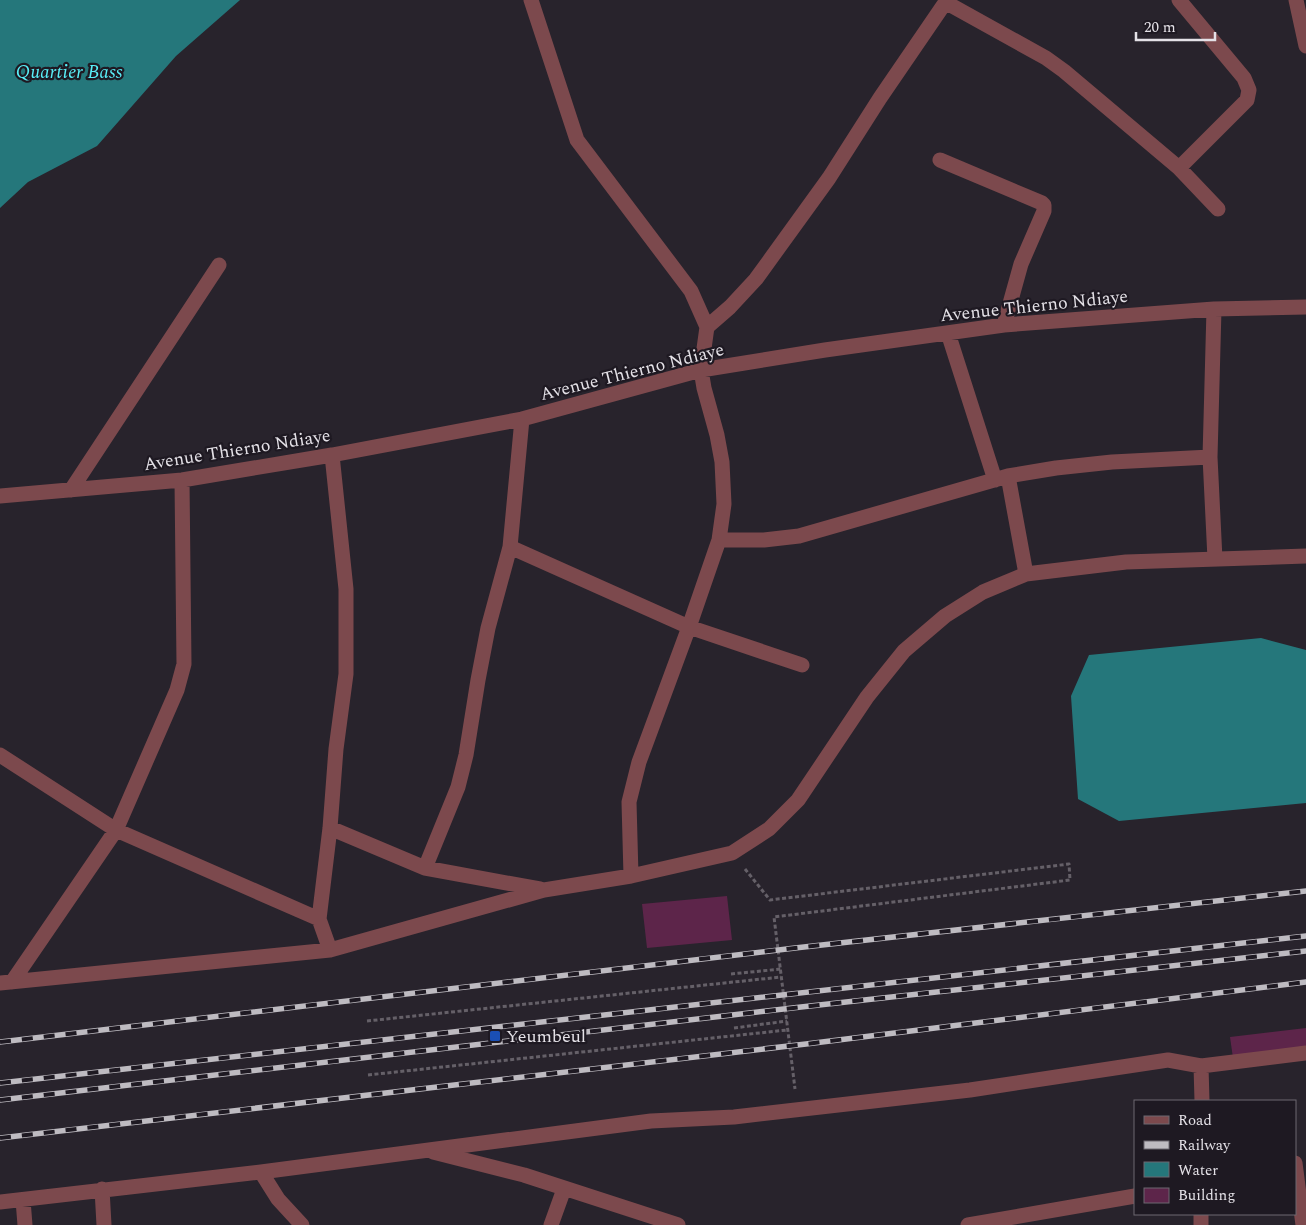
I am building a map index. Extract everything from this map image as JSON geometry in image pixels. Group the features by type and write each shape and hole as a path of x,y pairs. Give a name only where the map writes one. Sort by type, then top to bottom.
{"street":[{"path":"531,0 577,140 691,291 707,328 702,370 704,388 722,462 724,504 718,540 689,627 639,762 629,802 631,876"},
{"path":"1178,0 1244,78 1249,90 1247,100 1179,168"},
{"path":"1296,0 1306,46"},
{"path":"707,328 730,307 761,271 829,178 880,98 946,1 1046,58 1064,71 1179,168 1218,209"},
{"path":"940,160 1042,203 1044,206 1044,211 1020,264 1004,325"},
{"path":"71,490 220,265"},
{"name":"Avenue Thierno Ndiaye","path":"0,496 182,480 332,455 522,419 702,370 948,333 1004,325 1214,309 1306,307"},
{"path":"1214,309 1210,457 1214,559"},
{"path":"948,333 1002,478 1026,574"},
{"path":"425,868 458,787 466,756 488,628 510,547 522,419"},
{"path":"330,950 319,919 330,828 336,749 346,674 347,640 346,589 332,455"},
{"path":"718,540 764,540 799,536 1002,478 1056,468 1112,462 1210,457"},
{"path":"6,982 116,830 177,690 184,664 182,480"},
{"path":"510,547 689,627 802,665"},
{"path":"6,982 330,950 544,890 631,876 732,853 769,829 798,800 866,697 904,651 945,616 983,592 1026,574 1126,562 1306,556"},
{"path":"0,755 116,830 319,919"},
{"path":"330,828 425,868 544,890"},
{"path":"0,1202 261,1172 651,1120 734,1117 970,1090 1168,1060 1201,1066 1306,1053"},
{"path":"1201,1066 1202,1100"},
{"path":"424,1149 524,1175 678,1225"},
{"path":"1296,1171 1303,1225"},
{"path":"261,1172 278,1199 302,1225"},
{"path":"102,1189 104,1225"},
{"path":"551,1225 564,1189"},
{"path":"968,1225 1027,1220 1134,1196"},
{"path":"23,1200 25,1225"}],"path":[{"path":"732,853 770,900 1069,864 1070,880 774,917 795,1089 786,1090"},
{"path":"731,974 781,969"},
{"path":"367,1021 782,977"},
{"path":"734,1028 787,1021"},
{"path":"368,1075 787,1030"}],"water":[{"name":"Quartier Bass","path":"0,0 240,0 176,56 97,146 28,182 0,208"},
{"path":"1261,638 1306,650 1306,803 1119,821 1078,799 1071,696 1089,655"}],"building":[{"path":"727,896 732,940 647,948 642,904"},
{"path":"1306,1028 1306,1049 1233,1058 1230,1037"}],"railway":[{"path":"0,1042 795,948 1306,891"},
{"path":"0,1083 1306,936"},
{"path":"0,1100 801,1007 1306,951"},
{"path":"0,1138 806,1044 1306,982"}],"place":[{"name":"Yeumbeul","path":"495,1036"}]}
